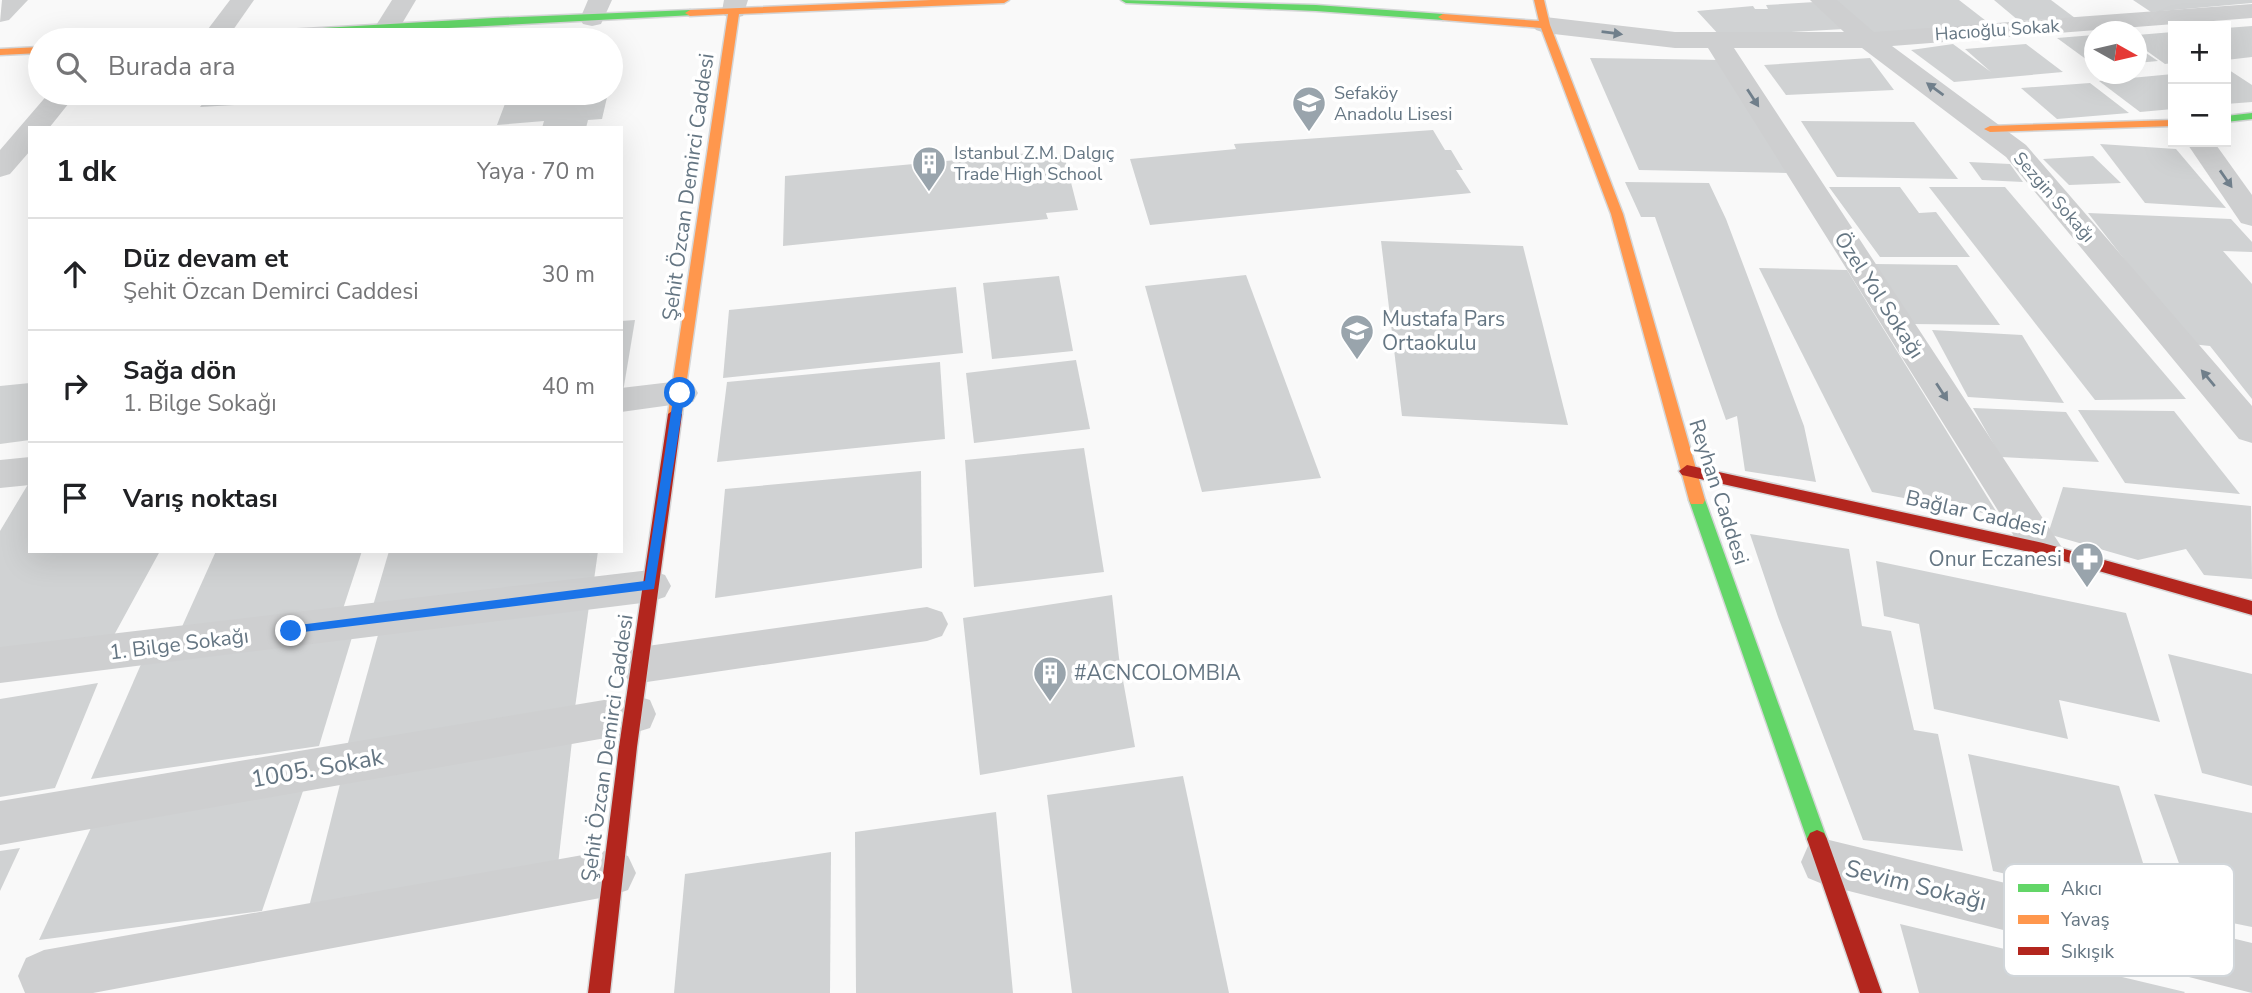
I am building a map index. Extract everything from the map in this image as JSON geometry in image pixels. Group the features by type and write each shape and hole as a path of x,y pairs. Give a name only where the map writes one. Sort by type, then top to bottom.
{"street":[{"path":"0,15 16,0"},
{"path":"222,28 242,0"},
{"path":"388,27 404,0"},
{"path":"371,28 596,10 1004,0"},
{"path":"1126,0 1316,8 1545,25"},
{"name":"Reyhan Caddesi","path":"1539,0 1545,25 1617,214 1687,471 1871,993"},
{"name":"Sezgin Sokağı","path":"1822,0 1868,40 2016,151 2252,430"},
{"name":"Şehit Özcan Demirci Caddesi","path":"599,993 611,873 650,586 735,5"},
{"name":"Hacıoğlu Sokak","path":"1545,25 1675,40 1868,40 2252,11"},
{"name":"Özel Yol Sokağı","path":"1716,40 2043,549"},
{"path":"0,52 28,51"},
{"path":"36,126 53,105"},
{"path":"2231,118 2252,116"},
{"path":"1990,129 2168,123"},
{"path":"0,168 28,135"},
{"path":"2203,147 2252,217"},
{"path":"623,400 680,393"},
{"path":"0,474 28,471"},
{"name":"Bağlar Caddesi","path":"1687,471 2043,549 2252,608"},
{"name":"1. Bilge Sokağı","path":"0,666 650,586"},
{"path":"640,665 928,624"},
{"name":"1005. Sokak","path":"0,822 634,713"},
{"name":"Sevim Sokağı","path":"1825,862 2004,907"},
{"path":"44,976 611,873"},
{"name":"Sevim Sokağı","path":"2234,964 2252,969"}],"building":[{"path":"1833,0 1959,0 1990,24 1869,34"},
{"path":"1994,0 2051,0 2075,18 2019,21"},
{"path":"2133,0 2252,0 2252,3 2151,12"},
{"path":"1815,2 1844,29 1720,36 1697,11 1753,6 1755,9 1768,9 1766,5"},
{"path":"2252,26 2252,57 2231,59 2231,28"},
{"path":"2168,32 2168,64 2147,51 2147,34"},
{"path":"2084,36 2084,58 2057,38"},
{"path":"1953,44 1991,72 1965,49 2026,44 2063,72 1954,82 1911,50"},
{"path":"2147,54 2158,61 2147,62"},
{"path":"1590,58 1723,60 1787,173 1639,170"},
{"path":"1870,58 1894,90 1786,95 1764,65"},
{"path":"2231,71 2252,85 2252,102 2231,104"},
{"path":"2168,74 2168,109 2140,112 2103,84 2147,84 2147,76"},
{"path":"2091,84 2129,113 2057,119 2021,88"},
{"path":"202,105 235,105 200,107"},
{"path":"504,105 605,105 602,119 588,120 586,126 543,126 544,121 497,125"},
{"path":"1801,121 1914,122 1958,179 1837,177"},
{"path":"1433,130 1445,150 1451,150 1463,170 1456,170 1471,193 1150,225 1130,159 1236,149 1234,144"},
{"path":"2100,144 2176,149 2226,208 2145,203"},
{"name":"Istanbul Z.M. Dalgıç Trade High School","path":"1030,153 1031,158 1064,155 1078,210 1046,213 1048,219 783,246 785,176"},
{"path":"2093,156 2121,183 2069,185 2043,159"},
{"path":"1969,162 2010,164 2023,182 1982,180"},
{"path":"1625,182 1709,183 1726,219 1804,426 1816,482 1745,471 1737,416 1726,420 1655,217 1641,217"},
{"path":"1829,187 1900,187 1919,213 1936,212 1970,257 1880,257"},
{"path":"1929,187 2005,187 2186,399 2095,400"},
{"path":"2088,213 2231,219 2252,242 2252,252 2223,251 2252,284 2252,399 2210,346 2191,344"},
{"path":"1381,241 1523,246 1568,425 1402,416"},
{"path":"1875,264 1957,265 2000,325 1912,324"},
{"path":"1759,268 1847,270 1999,516 1872,492"},
{"path":"1246,275 1321,478 1202,492 1145,286"},
{"path":"1059,276 1073,351 992,359 983,283"},
{"path":"956,287 963,353 723,378 729,310"},
{"path":"635,320 623,392 623,321"},
{"path":"1932,330 2022,335 2064,403 1968,397"},
{"path":"1076,360 1090,429 974,443 966,373"},
{"path":"940,362 945,439 717,462 727,382"},
{"path":"28,383 28,440 0,444 0,386"},
{"path":"1973,408 2066,412 2099,462 2001,457"},
{"path":"2078,410 2174,411 2240,494 2125,483"},
{"path":"1084,448 1104,572 974,587 965,460"},
{"path":"921,471 922,568 715,598 725,489"},
{"path":"28,484 28,553 159,553 107,648 0,662 0,531"},
{"path":"2063,487 2251,506 2252,579 2204,575 2186,549 2138,560 2048,534"},
{"path":"1750,534 1849,549 1862,626 1891,631 1914,730 1938,734 1963,851 1863,840 1778,617"},
{"path":"215,553 361,553 339,621 176,640"},
{"path":"388,553 598,553 594,580 372,609"},
{"path":"1876,561 2126,613 2160,722 2059,700 2068,739 1934,709 1919,624 1884,616"},
{"name":"#ACNCOLOMBIA","path":"1112,595 1119,658 1135,747 980,775 963,618"},
{"path":"589,606 574,715 346,750 378,635"},
{"path":"353,634 319,746 91,779 142,662"},
{"path":"2168,654 2252,674 2252,786 2202,773"},
{"path":"98,683 55,788 0,797 0,699"},
{"path":"572,741 558,865 308,911 341,780"},
{"path":"1968,754 2119,786 2143,864 2004,864 2004,873 1993,871"},
{"path":"1183,776 1229,993 1072,993 1047,795"},
{"path":"303,791 262,911 39,940 96,817"},
{"path":"2154,794 2252,813 2252,927 2234,923 2234,864 2179,864"},
{"path":"996,812 1013,993 856,993 855,832"},
{"path":"20,848 0,891 0,851"},
{"path":"831,852 830,993 674,993 685,874"},
{"path":"1900,924 2004,949 2004,976 2118,976 2185,992 2184,993 1919,993"}],"traffic: fast":[{"path":"1126,0 1316,8 1443,17"},
{"path":"374,28 690,13"},
{"path":"2231,118 2252,116"},
{"path":"1697,500 1817,839"}],"traffic: slow":[{"path":"690,13 1004,0"},
{"path":"1539,0 1545,25 1617,214 1697,500"},
{"path":"675,414 734,11"},
{"path":"1443,17 1545,25"},
{"path":"0,52 28,51"},
{"path":"1990,129 2168,123"}],"traffic: jam":[{"path":"599,993 628,747 675,414"},
{"path":"1687,471 2043,549 2252,608"},
{"path":"1817,839 1871,993"}],"place":[{"name":"Sefaköy Anadolu Lisesi","path":"1309,133"},
{"name":"Istanbul Z.M. Dalgıç Trade High School","path":"929,193"},
{"name":"Mustafa Pars Ortaokulu","path":"1357,361"},
{"name":"Onur Eczanesi","path":"2087,589"},
{"name":"#ACNCOLOMBIA","path":"1050,703"}],"route":[{"path":"291,631 650,586 680,393"}]}
